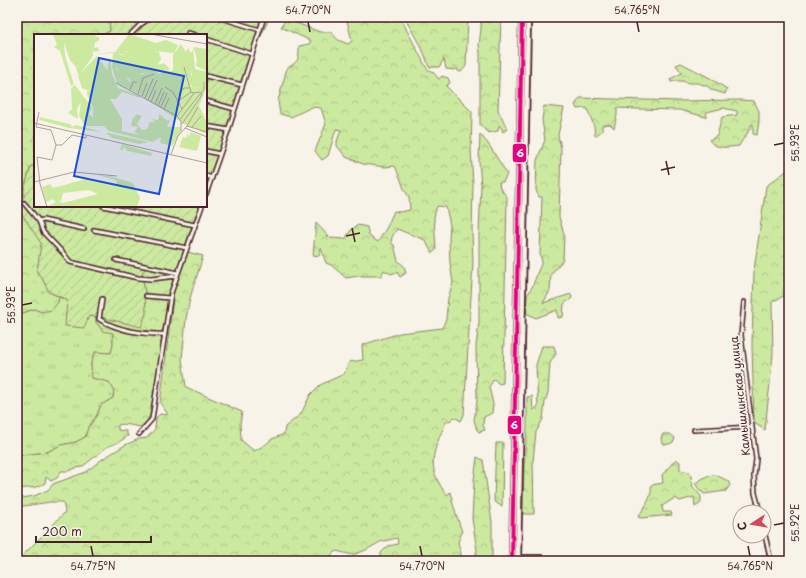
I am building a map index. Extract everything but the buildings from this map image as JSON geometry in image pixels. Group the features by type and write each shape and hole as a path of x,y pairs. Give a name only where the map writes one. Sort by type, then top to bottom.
{"main road":[{"path":"512,559 522,17"},
{"path":"518,559 528,17"}],"street":[{"path":"131,34 141,24 152,17"},
{"path":"218,17 260,30"},
{"path":"207,191 229,130 264,17"},
{"path":"188,32 193,34"},
{"path":"207,39 252,54"},
{"path":"207,76 242,85"},
{"path":"207,101 235,109"},
{"path":"207,126 229,130"},
{"path":"207,151 220,154"},
{"path":"207,176 212,178"},
{"path":"24,203 39,221 43,232 70,262 138,278 151,279 178,274"},
{"path":"108,207 195,225"},
{"path":"139,434 152,419 171,293 202,207"},
{"path":"39,221 43,220 84,229"},
{"path":"94,230 187,248"},
{"path":"116,260 178,274"},
{"path":"146,296 170,298"},
{"path":"102,299 99,319 107,324 129,330 165,334"},
{"name":"Камышлинская улица","path":"744,302 741,335 756,458 754,476 755,493 758,504"},
{"path":"694,430 752,427"},
{"path":"767,544 771,561"},
{"path":"512,559 541,557 541,561"}],"green space":[{"path":"17,17 109,17 110,31 104,34 34,34 34,166 31,166 24,189 24,197 17,206 17,186 24,188 20,180 17,178"},
{"path":"109,17 270,17 256,46 207,184 207,34 104,34 110,31"},
{"path":"346,17 400,17 427,69 433,72 439,79 442,76 448,78 450,83 446,86 472,112 471,151 473,184 473,262 464,415 461,421 454,417 446,422 433,459 436,476 440,485 447,495 450,492 453,498 452,501 462,532 458,542 462,558 461,561 381,561 381,553 388,546 398,544 397,538 380,542 353,555 336,551 324,561 17,561 65,512 63,502 50,502 17,507 17,499 34,496 48,490 53,484 86,472 101,460 125,445 139,439 147,438 155,429 156,418 160,414 167,415 160,403 174,291 188,252 203,256 190,298 186,319 182,359 186,387 242,412 240,424 241,440 254,451 272,439 284,434 285,427 301,414 310,395 320,385 344,374 349,362 363,360 362,345 400,333 442,328 446,319 448,298 453,283 450,263 450,225 446,207 437,206 434,217 436,250 432,253 425,240 397,229 392,237 391,243 394,245 398,261 404,266 406,273 400,277 397,272 391,274 384,270 381,276 358,276 346,278 331,265 326,263 321,248 319,256 313,255 316,223 330,238 345,239 351,230 358,225 367,227 369,236 378,242 394,211 400,212 410,210 409,197 404,189 395,166 385,167 363,164 346,157 337,146 337,141 341,130 336,129 328,156 322,160 315,151 326,124 321,108 312,107 291,117 280,114 278,101 287,68 294,64 298,59 299,46 309,44 311,41 281,27 286,19 320,32 331,32 338,40 348,44 352,41"},
{"path":"405,17 468,17 466,66 461,72 456,68 454,70 446,69 444,59 439,67 429,67 424,53"},
{"path":"481,17 501,17 498,110 507,129 503,132 499,125 498,131 488,133 480,125 479,45"},
{"path":"681,63 710,78 727,89 725,94 712,90 707,86 698,83 682,81 671,82 670,79 682,73 676,65"},
{"path":"580,98 678,101 754,101 759,111 757,135 753,134 753,124 739,146 719,147 712,143 709,140 717,136 722,117 737,115 737,111 723,108 707,112 706,117 679,110 617,108 614,128 610,124 602,125 602,131 595,136 594,126 587,108 577,109 575,105"},
{"path":"544,106 564,108 558,135 561,148 559,217 564,234 563,260 551,274 550,291 543,303 571,294 572,298 564,304 563,317 558,318 557,310 536,318 526,313 527,296 542,262 540,254 542,197 539,197 536,190 537,160 545,140 542,120"},
{"path":"480,134 489,145 507,174 503,182 499,182 500,188 507,197 503,383 499,384 494,379 489,387 493,404 492,413 484,417 483,425 485,430 479,432 474,420 477,401 476,346 479,323 479,235 481,185 479,161"},
{"path":"31,166 34,166 34,207 199,207 176,272 147,266 142,273 146,314 141,327 100,317 89,316 84,328 65,326 67,300 49,292 42,278 37,272 41,243 17,207 24,197 24,189"},
{"path":"789,169 789,293 772,302 773,354 765,430 754,423 752,344 754,270 766,186"},
{"path":"17,207 42,243 37,272 42,278 49,292 59,297 58,302 52,310 42,312 34,309 17,315"},
{"path":"147,266 176,272 171,288 168,292 164,328 161,332 163,336 160,355 150,415 147,422 140,427 126,424 118,425 118,430 126,431 128,436 107,447 82,467 68,471 61,471 57,478 51,481 46,477 45,483 37,487 17,489 17,453 23,455 47,452 61,445 76,442 85,437 88,428 97,415 101,405 113,398 114,390 109,382 92,378 91,363 95,352 111,353 113,345 113,333 102,331 96,322 96,317 100,317 145,294 142,273"},
{"path":"59,297 67,300 89,316 96,317 96,322 100,327 113,333 111,353 95,352 91,363 92,378 109,382 114,390 113,398 101,405 97,415 88,428 85,437 76,442 61,445 47,452 23,455 17,453 17,315 34,309 42,312 58,302"},
{"path":"542,346 554,346 556,354 550,363 548,393 545,402 543,419 536,432 533,461 534,514 523,514 527,397 532,396 533,410 538,407 536,365"},
{"path":"663,434 670,434 675,438 674,441 668,444 662,443 661,438"},
{"path":"496,443 503,443 502,507 494,501"},
{"path":"477,457 483,460 492,522 492,561 474,561 477,550 472,519"},
{"path":"676,459 680,462 680,470 690,472 693,487 701,496 701,503 695,507 694,497 680,501 675,498 662,506 663,512 671,512 672,515 638,517 651,494 651,485 663,483 662,475"},
{"path":"716,475 728,481 730,485 726,491 704,494 695,483 707,476"}],"transit line":[{"name":"6","path":"512,561 522,17"}]}
